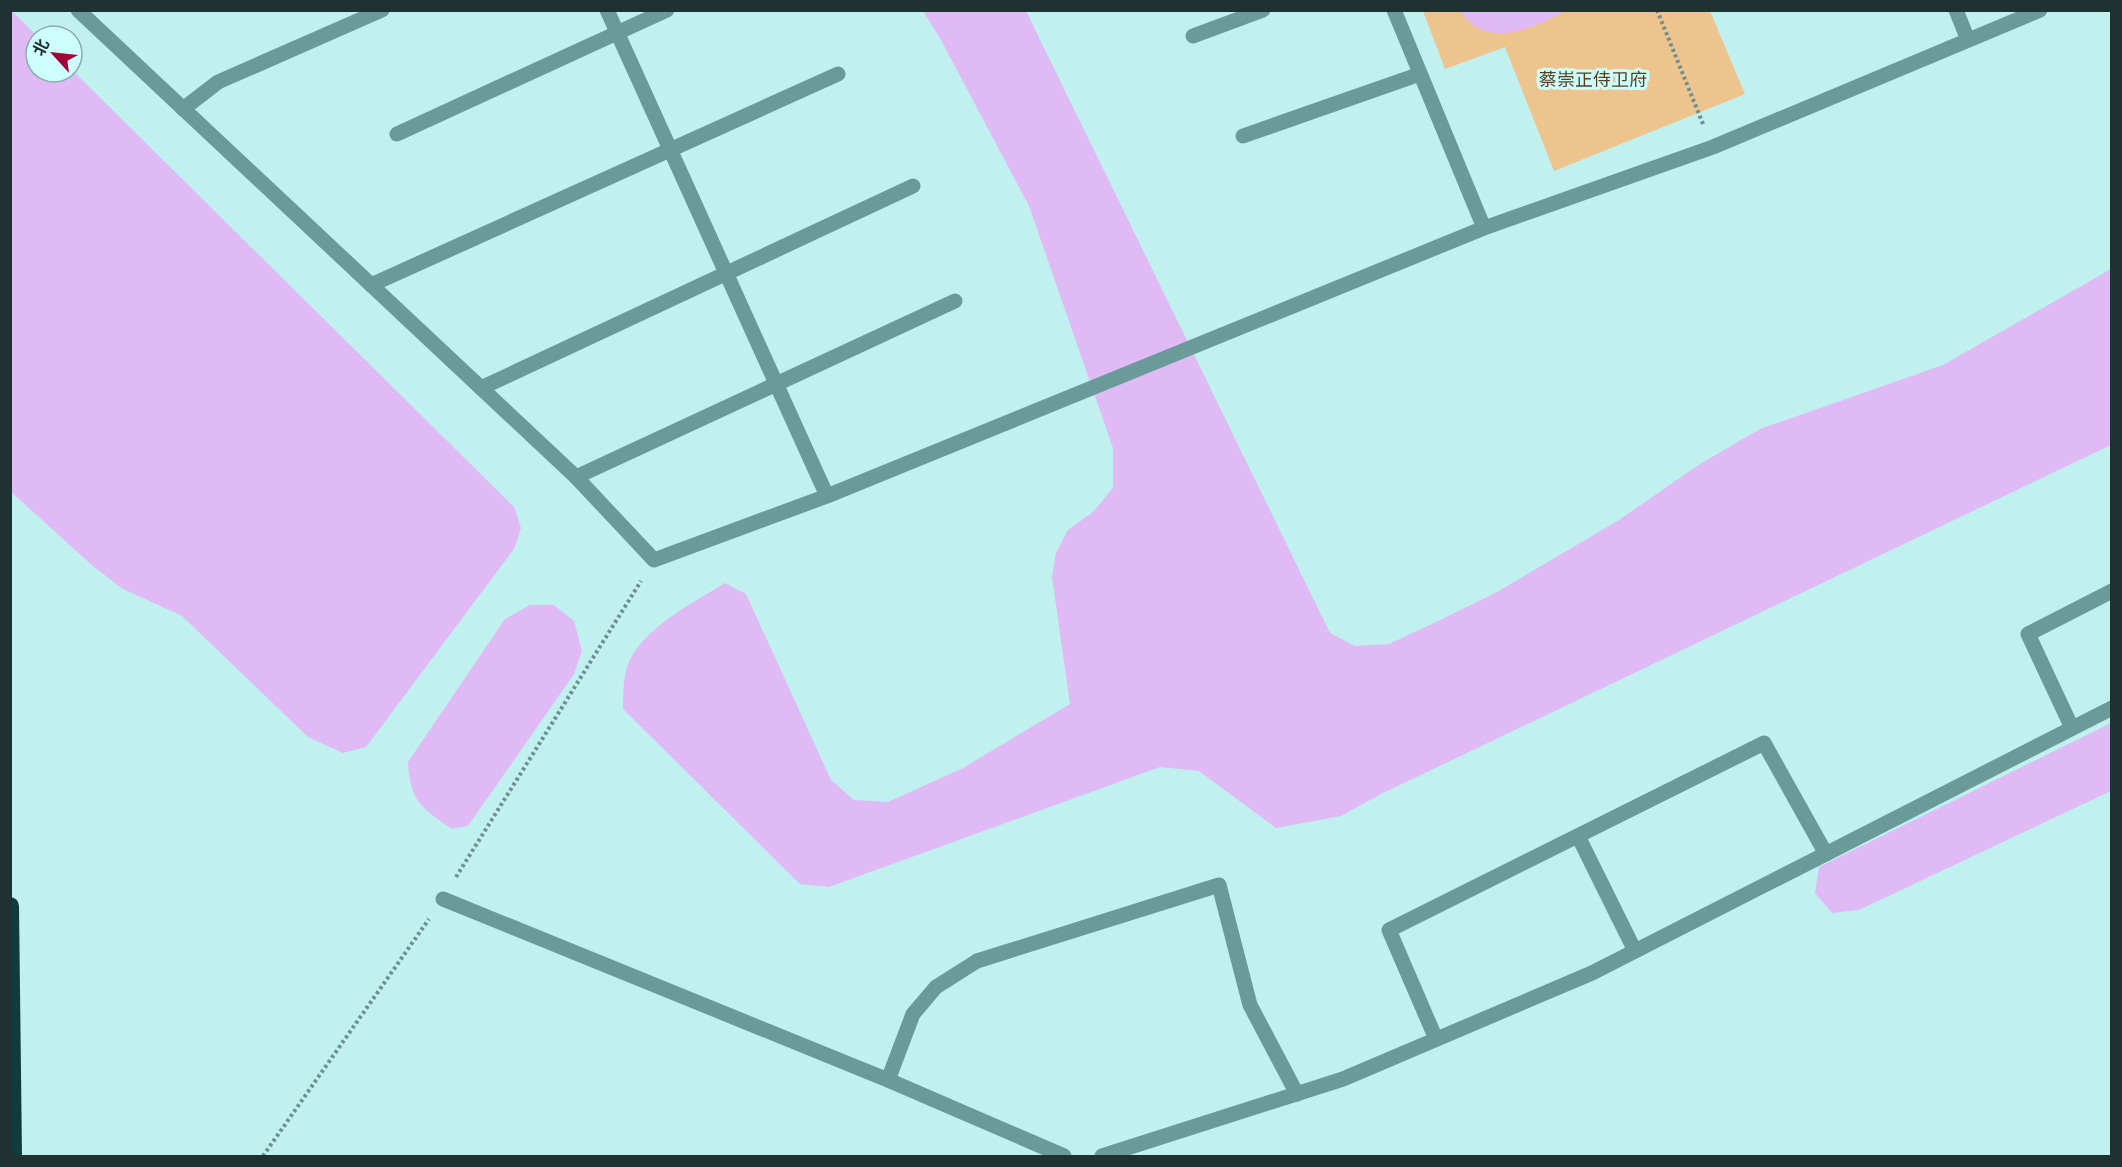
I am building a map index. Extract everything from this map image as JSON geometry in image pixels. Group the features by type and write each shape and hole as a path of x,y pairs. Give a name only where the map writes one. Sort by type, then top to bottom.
{"highway":[{"path":"10,906 13,1156"}],"street":[{"path":"78,10 576,477 654,560 827,496 1484,228 1713,147 2040,10"},
{"path":"183,109 218,82 382,10"},
{"path":"607,10 827,496"},
{"path":"397,134 667,10"},
{"path":"1193,36 1263,10"},
{"path":"1394,10 1484,228"},
{"path":"1956,10 1968,40"},
{"path":"371,285 838,74"},
{"path":"1243,136 1420,74"},
{"path":"481,388 913,186"},
{"path":"576,477 955,301"},
{"path":"2072,728 2028,634 2112,591"},
{"path":"1102,1156 1343,1079 1592,973 2112,708"},
{"path":"1436,1039 1389,930 1764,743 1826,854"},
{"path":"1578,836 1635,951"},
{"path":"888,1080 913,1014 936,987 977,961 1219,885 1250,1005 1297,1094"},
{"path":"443,899 888,1080 1064,1156"}],"path":[{"path":"1657,10 1713,147"},
{"path":"263,1156 443,899 654,560"}],"green space":[{"name":"蔡崇正侍卫府","path":"1423,11 1710,11 1745,94 1554,171 1505,47 1445,69"}],"shaded area":[{"path":"12,11 25,24 24,84 84,84 84,82 514,507 521,528 514,549 366,747 343,753 308,737 182,616 123,589 94,567 11,492"},
{"path":"923,11 1026,11 1330,633 1355,646 1389,644 1497,592 1619,520 1700,464 1760,429 1943,365 2111,269 2111,445 1381,794 1341,816 1276,828 1199,771 1160,767 829,887 800,884 623,709 625,674 633,654 663,623 725,583 746,594 831,780 854,800 888,802 963,768 1070,704 1052,577 1056,553 1068,530 1093,512 1113,488 1113,448 1029,206 941,40"},
{"path":"1460,11 1566,11 1525,29 1496,33 1483,30 1471,23"},
{"path":"530,605 554,605 574,621 582,651 574,674 468,826 452,829 432,815 419,802 411,786 408,762 505,619"},
{"path":"2111,723 2111,791 1859,910 1832,913 1815,893 1819,867"}]}
